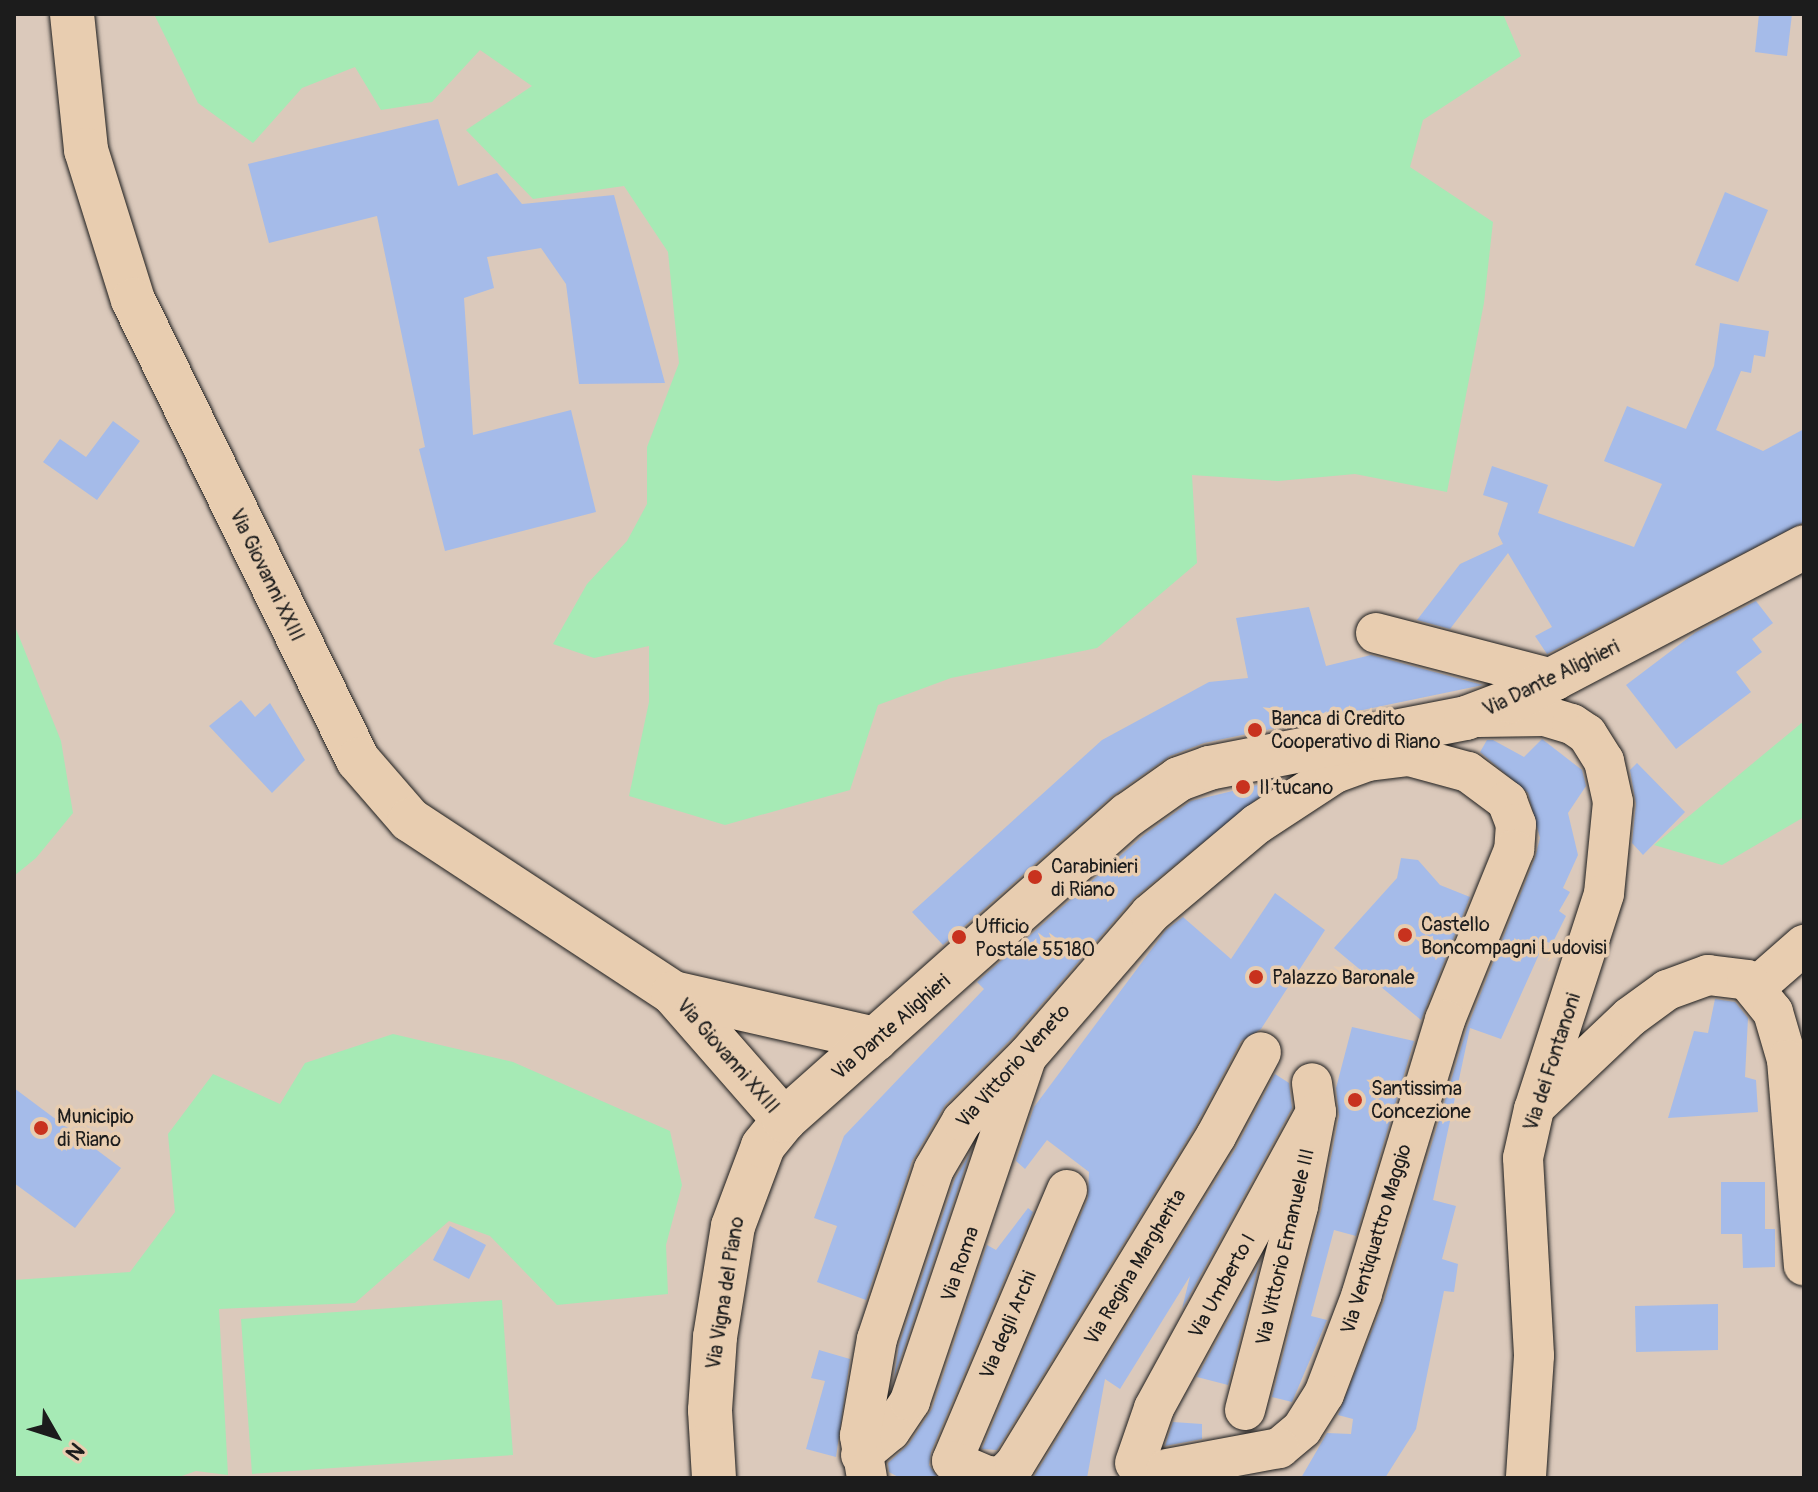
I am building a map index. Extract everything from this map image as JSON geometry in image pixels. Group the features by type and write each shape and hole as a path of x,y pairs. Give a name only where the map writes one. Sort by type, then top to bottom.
{"main road":[{"name":"Via Giovanni XXIII","path":"72,14 86,150 133,300 358,760 410,820 673,993 784,1120"},
{"name":"Via Dante Alighieri","path":"784,1120 1128,815 1168,786 1209,768 1360,754 1466,718 1556,680 1804,547"},
{"name":"Via Giovanni XXIII","path":"673,993 876,1039"},
{"name":"Via Vigna del Piano","path":"714,1478 712,1376 733,1226 751,1169 784,1120"}],"street":[{"path":"1376,633 1556,680"},
{"name":"Via dei Fontanoni","path":"1466,718 1545,716 1572,724 1600,753 1612,790 1611,862 1604,894 1534,1109 1523,1158 1534,1356 1526,1478"},
{"name":"Via Vittorio Veneto","path":"864,1466 863,1403 877,1339 939,1157 962,1121 1028,1055 1119,948 1185,881 1257,824 1360,754"},
{"name":"Via Ventiquattro Maggio","path":"1151,1466 1279,1448 1313,1415 1362,1294 1445,1020 1512,858 1516,832 1512,810 1486,782 1422,758 1360,754"},
{"path":"1756,987 1804,945"},
{"path":"1534,1109 1630,1017 1680,983 1729,975 1756,987 1773,1012 1787,1060 1804,1265"},
{"name":"Via Regina Margherita","path":"1002,1477 1098,1331 1261,1052"},
{"name":"Via Roma","path":"864,1466 910,1401 1028,1055"},
{"name":"Via Umberto I","path":"1151,1466 1154,1408 1314,1097"},
{"name":"Via Vittorio Emanuele III","path":"1245,1410 1298,1206 1314,1097"},
{"name":"Via degli Archi","path":"1002,1477 987,1476 952,1461 1067,1190"}],"green space":[{"path":"154,14 1503,14 1521,56 1423,120 1410,167 1493,222 1484,303 1447,492 1355,474 1278,481 1192,475 1197,563 1097,648 951,678 878,705 850,790 725,825 629,796 649,702 649,646 594,658 553,644 587,584 627,541 647,504 647,447 679,363 668,252 624,186 533,199 466,130 532,86 480,50 432,102 381,110 355,67 302,88 253,143 198,103"},
{"path":"14,624 61,741 73,813 36,858 14,876"},
{"path":"1804,721 1804,817 1722,865 1654,845"},
{"path":"393,1034 513,1062 670,1131 682,1185 666,1245 668,1294 557,1305 490,1236 449,1221 355,1303 219,1309 228,1475 196,1471 176,1478 14,1478 14,1280 130,1272 175,1212 168,1134 213,1074 280,1104 305,1063"},
{"path":"502,1300 513,1455 252,1474 241,1319"}],"building":[{"path":"1759,14 1792,14 1787,56 1755,52"},
{"path":"438,119 458,186 497,173 522,204 614,195 665,383 579,384 566,284 541,248 487,257 494,288 464,298 473,435 571,410 596,512 445,551 419,449 425,447 377,216 269,243 248,164"},
{"path":"1725,192 1768,210 1738,282 1695,265"},
{"path":"1720,323 1769,331 1765,357 1754,355 1751,373 1741,371 1716,430 1763,451 1804,429 1804,522 1547,654 1535,636 1552,627 1508,553 1450,629 1417,620 1460,564 1503,544 1498,534 1508,503 1483,495 1492,466 1548,485 1538,513 1634,547 1662,484 1604,461 1627,406 1686,429 1714,366"},
{"path":"113,421 140,441 97,500 43,462 60,439 86,457"},
{"path":"1756,601 1773,623 1752,639 1762,652 1736,672 1751,692 1676,749 1626,685 1696,632"},
{"path":"1309,607 1326,666 1371,655 1483,685 1204,743 1170,756 1112,796 943,945 912,912 1102,740 1209,682 1248,678 1236,618"},
{"path":"241,700 255,717 270,703 305,760 272,793 209,726"},
{"path":"1542,739 1582,770 1586,786 1568,813 1578,855 1563,888 1570,892 1559,911 1566,916 1552,944 1545,941 1501,1039 1470,1028 1433,1200 1456,1206 1442,1259 1458,1264 1454,1292 1444,1291 1416,1429 1385,1478 1301,1478 1327,1433 1351,1434 1353,1419 1338,1415 1384,1301 1467,1028 1535,858 1540,838 1528,793 1480,752 1487,740 1493,740 1524,757"},
{"path":"1637,763 1685,812 1643,855 1632,843 1636,804 1630,770"},
{"path":"1282,779 1135,897 1011,1039 945,1105 912,1161 866,1300 817,1282 837,1226 814,1218 844,1136 984,989 977,982 1144,835 1191,801"},
{"name":"Castello Boncompagni Ludovisi","path":"1401,858 1418,860 1440,885 1470,897 1421,1020 1334,948 1397,878"},
{"path":"1275,893 1325,930 1261,1029 1241,1041 1196,1125 997,1450 982,1449 1088,1198 1089,1172 1047,1140 1025,1169 1016,1161 1034,1107 1166,930 1183,917 1231,959"},
{"path":"1715,999 1735,1002 1748,1018 1745,1077 1756,1080 1758,1112 1668,1118 1694,1031 1708,1033"},
{"path":"1352,1027 1414,1041 1356,1236 1334,1230 1311,1316 1327,1320 1292,1402 1272,1397 1321,1210 1339,1116 1336,1088"},
{"path":"1275,1074 1289,1083 1292,1108 1182,1309 1190,1276 1120,1389 1105,1379 1087,1478 1033,1478 1236,1148"},
{"name":"Municipio di Riano","path":"14,1088 121,1168 75,1228 14,1183"},
{"path":"970,1153 894,1378 899,1345 955,1179"},
{"path":"1721,1182 1765,1182 1765,1229 1775,1229 1775,1267 1743,1268 1742,1234 1721,1234"},
{"path":"1028,1208 1033,1212 931,1452 929,1465 938,1478 900,1478 889,1472 888,1463 909,1444 932,1409 987,1245 996,1250"},
{"path":"450,1226 486,1245 469,1279 433,1260"},
{"path":"1259,1264 1228,1385 1197,1377"},
{"path":"1718,1304 1718,1350 1636,1352 1635,1306"},
{"path":"819,1350 850,1359 836,1457 806,1449 825,1381 811,1378"},
{"path":"1173,1422 1202,1424 1202,1439 1165,1446"}],"place":[{"name":"Banca di Credito Cooperativo di Riano","path":"1255,730"},
{"name":"Il tucano","path":"1243,787"},
{"name":"Carabinieri di Riano","path":"1035,877"},
{"name":"Castello Boncompagni Ludovisi","path":"1405,935"},
{"name":"Ufficio Postale 55180","path":"959,937"},
{"name":"Palazzo Baronale","path":"1256,977"},
{"name":"Santissima Concezione","path":"1355,1100"},
{"name":"Municipio di Riano","path":"41,1128"}]}
